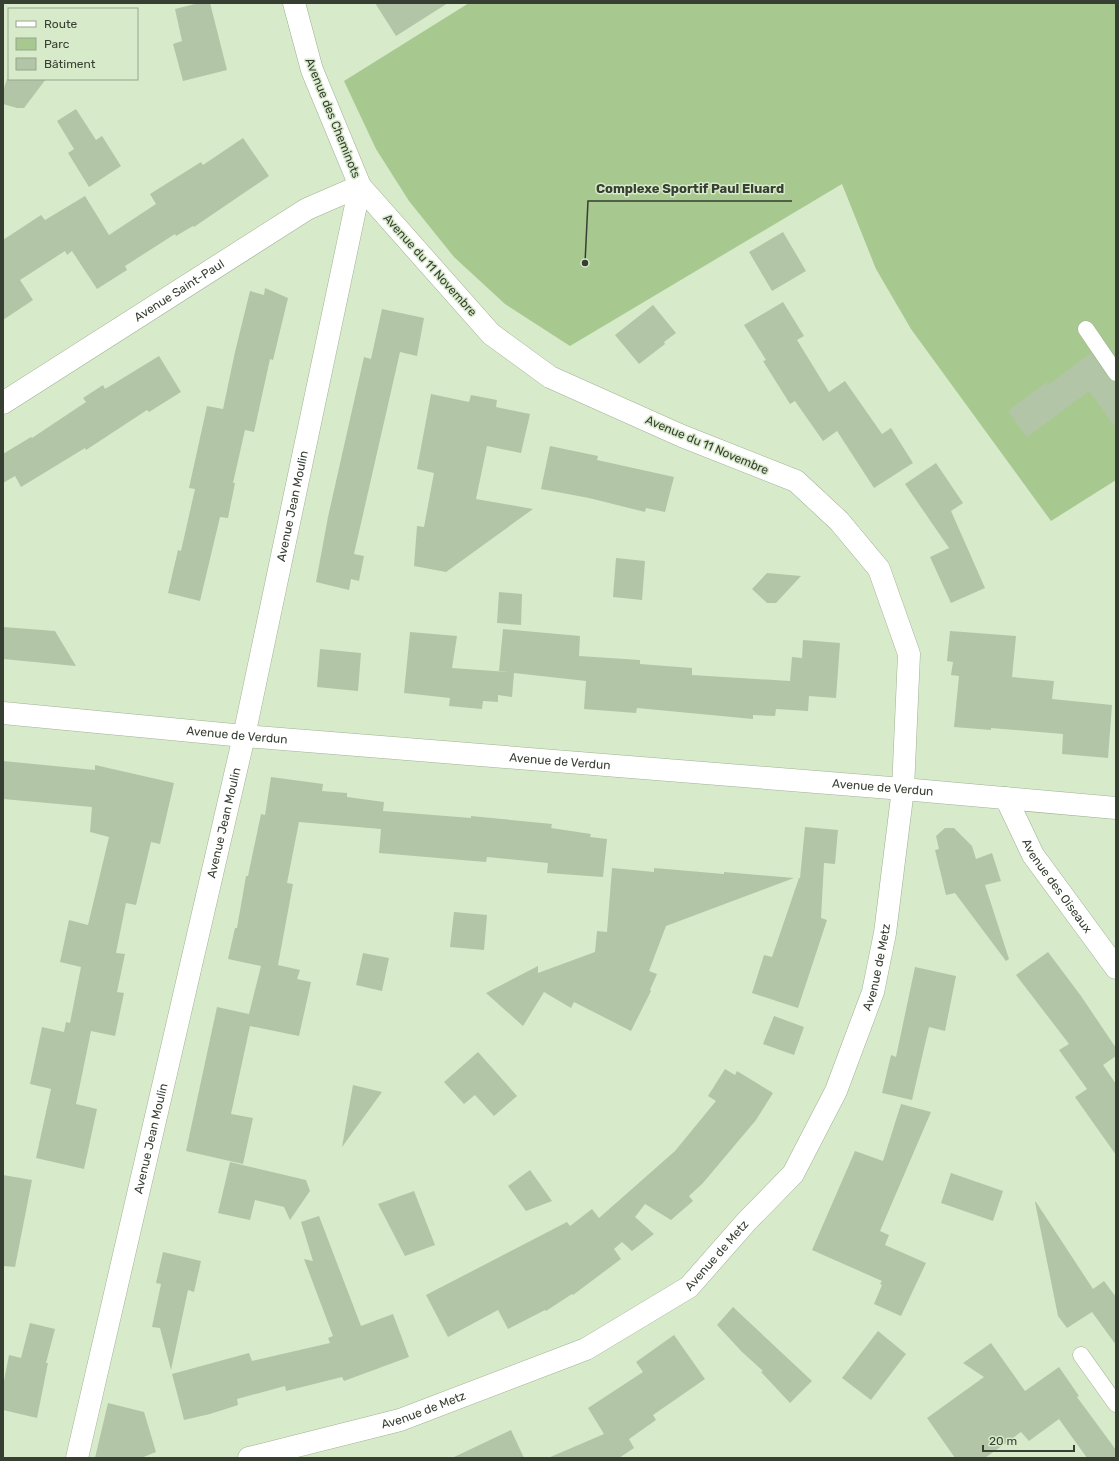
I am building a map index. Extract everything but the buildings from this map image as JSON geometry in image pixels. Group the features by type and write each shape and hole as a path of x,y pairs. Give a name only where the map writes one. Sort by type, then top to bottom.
{"street":[{"name":"Avenue des Cheminots","path":"294,3 312,70 360,186"},
{"name":"Avenue Saint-Paul","path":"3,403 307,208 360,186"},
{"name":"Avenue Jean Moulin","path":"77,1458 244,736 360,186"},
{"name":"Avenue du 11 Novembre","path":"360,186 491,334 550,377 682,436 796,481 839,521 879,569 909,654 903,789"},
{"name":"Avenue de Verdun","path":"3,713 244,736 903,789 1116,808"},
{"name":"Avenue de Metz","path":"249,1458 400,1420 586,1349 690,1287 747,1221 794,1174 836,1091 873,992 885,933 903,789"},
{"name":"Avenue des Oiseaux","path":"1006,798 1033,855 1116,968"}],"lane":[{"path":"1086,329 1116,373"},
{"path":"1081,1355 1116,1404"}],"green space":[{"path":"469,3 1116,3 1116,480 1051,521 911,329 876,269 842,184 570,346 505,304 454,257 409,201 376,149 344,81"}],"place":[{"name":"Complexe Sportif Paul Eluard","path":"585,263"}]}
